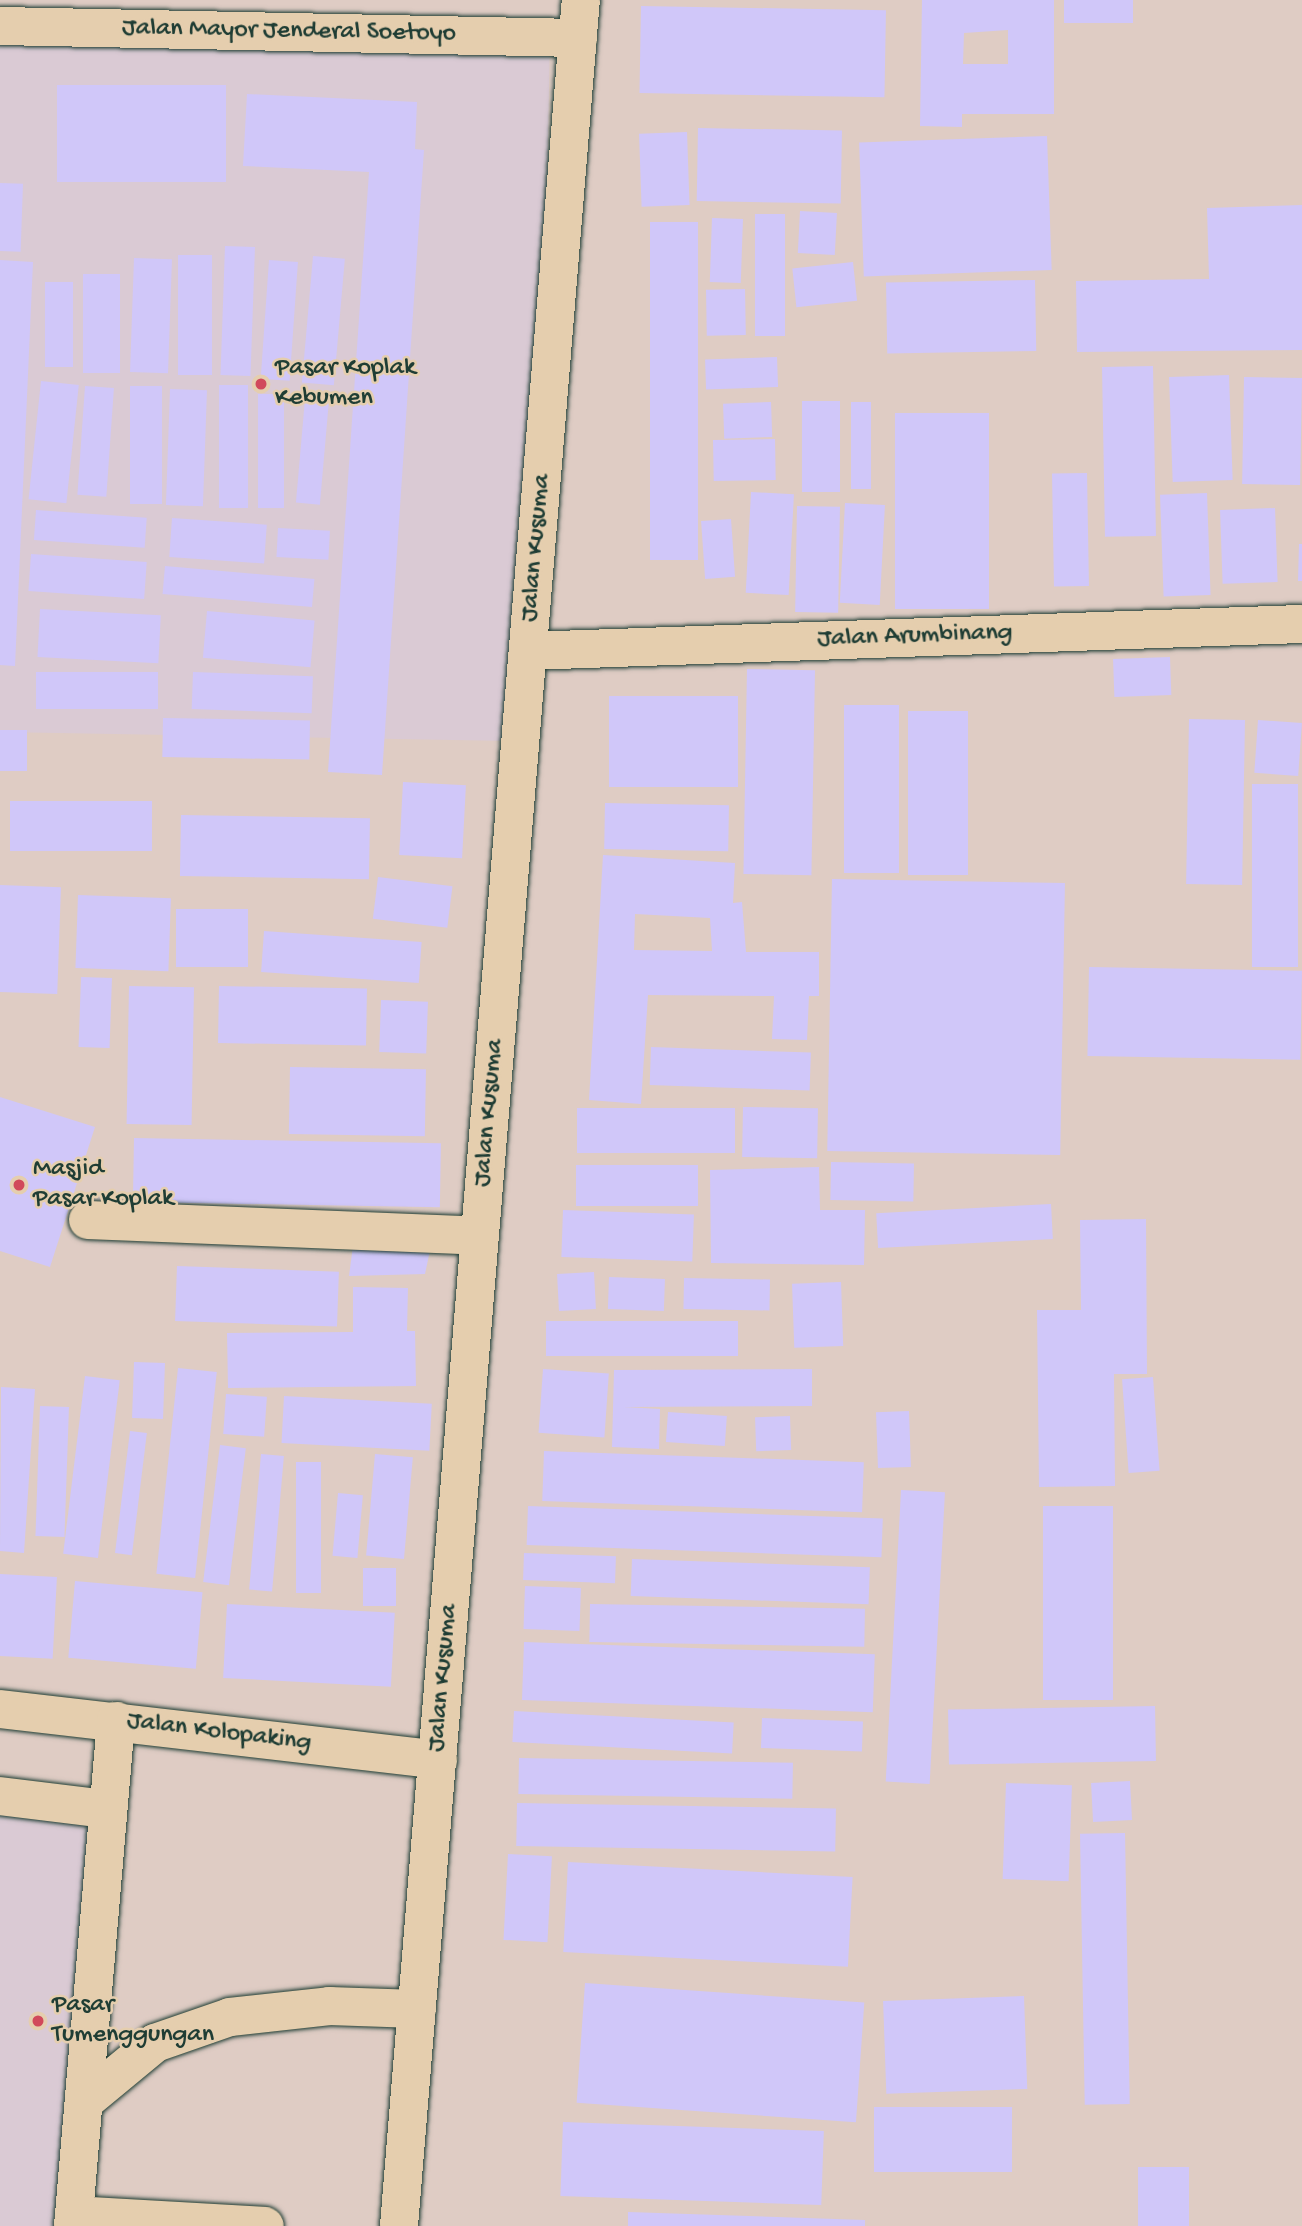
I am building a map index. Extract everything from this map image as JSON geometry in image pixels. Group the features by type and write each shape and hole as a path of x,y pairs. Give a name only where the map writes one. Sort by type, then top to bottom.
{"main road":[{"name":"Jalan Kusuma","path":"399,2226 581,0"},
{"name":"Jalan Mayor Jenderal Soetoyo","path":"0,26 578,38"},
{"name":"Jalan Arumbinang","path":"528,651 1302,624"},
{"path":"89,1220 480,1236"},
{"name":"Jalan Kolopaking","path":"0,1709 438,1759"},
{"path":"116,1721 106,1809 74,2221 265,2226"},
{"path":"0,1796 106,1809"},
{"path":"85,2101 156,2043 230,2018 329,2006 417,2008"}],"shaded area":[{"name":"Pasar Koplak Kebumen","path":"0,26 550,36 538,741 0,732"},
{"name":"Pasar Tumenggungan","path":"0,1805 100,1816 53,2226 0,2226"}],"building":[{"path":"922,0 1054,0 1054,114 962,114 962,127 920,126","holes":["1008,30 1008,64 963,64 964,33"]},
{"path":"1064,0 1133,0 1133,23 1064,23"},
{"path":"641,6 886,10 884,97 639,93"},
{"path":"57,85 226,85 226,182 57,182"},
{"path":"247,94 417,102 415,149 424,150 382,775 328,772 369,172 243,166"},
{"path":"698,128 842,131 841,204 697,201"},
{"path":"687,132 690,205 642,207 639,134"},
{"path":"1047,136 1052,270 864,276 859,143"},
{"path":"0,183 23,184 21,252 0,251"},
{"path":"1302,205 1302,350 1077,352 1076,281 1209,279 1207,208"},
{"path":"800,211 837,213 835,255 798,253"},
{"path":"755,214 785,214 785,336 755,336"},
{"path":"712,218 743,219 741,283 710,282"},
{"path":"650,222 698,222 698,560 650,560"},
{"path":"225,246 255,247 250,376 220,375"},
{"path":"178,255 212,255 212,375 178,375"},
{"path":"313,256 345,259 334,385 302,383"},
{"path":"134,258 172,259 168,373 130,372"},
{"path":"0,260 33,262 15,666 0,665"},
{"path":"269,260 298,262 290,381 261,379"},
{"path":"853,262 857,301 796,307 792,268"},
{"path":"83,274 120,274 120,373 83,373"},
{"path":"1035,280 1036,351 887,354 886,283"},
{"path":"45,282 73,282 73,367 45,367"},
{"path":"745,289 746,335 707,336 706,290"},
{"path":"777,357 778,387 706,389 705,360"},
{"path":"1153,366 1156,536 1105,537 1102,367"},
{"path":"1229,375 1233,480 1173,482 1169,377"},
{"path":"1244,377 1302,378 1300,485 1242,484"},
{"path":"41,381 79,385 66,503 29,499"},
{"path":"219,385 248,385 248,508 219,508"},
{"path":"85,386 114,388 106,497 77,495"},
{"path":"130,386 162,386 162,504 130,504"},
{"path":"170,389 207,390 203,506 166,505"},
{"path":"258,394 284,394 284,508 258,508"},
{"path":"305,399 329,401 320,505 296,503"},
{"path":"802,401 840,401 840,492 802,492"},
{"path":"771,402 772,437 724,439 723,404"},
{"path":"851,402 871,402 871,489 851,489"},
{"path":"895,413 989,413 989,609 895,609"},
{"path":"775,439 776,480 714,481 713,440"},
{"path":"1087,473 1089,586 1054,587 1052,474"},
{"path":"751,492 794,494 789,595 746,593"},
{"path":"1207,493 1211,595 1164,597 1160,495"},
{"path":"845,503 885,505 880,605 840,603"},
{"path":"797,506 840,507 838,613 795,612"},
{"path":"1275,508 1278,582 1223,584 1220,510"},
{"path":"36,510 147,518 145,548 34,540"},
{"path":"172,518 267,525 264,564 169,557"},
{"path":"731,519 735,577 705,579 701,521"},
{"path":"278,528 330,531 328,560 276,557"},
{"path":"1299,544 1302,544 1302,581 1298,581"},
{"path":"31,554 147,562 144,599 28,591"},
{"path":"165,566 314,579 312,607 163,594"},
{"path":"40,609 161,615 158,663 37,657"},
{"path":"207,611 315,620 310,667 203,658"},
{"path":"1170,657 1171,695 1114,697 1113,659"},
{"path":"747,669 815,670 811,875 743,874"},
{"path":"36,672 158,672 158,709 36,709"},
{"path":"193,672 313,676 312,713 192,709"},
{"path":"609,696 738,696 738,787 609,787"},
{"path":"844,705 899,705 899,873 844,873"},
{"path":"908,711 968,711 968,875 908,875"},
{"path":"163,718 310,721 309,760 162,757"},
{"path":"1189,719 1245,720 1242,885 1186,884"},
{"path":"1258,720 1302,723 1298,776 1254,773"},
{"path":"0,730 27,730 27,771 0,771"},
{"path":"403,782 466,785 462,858 399,855"},
{"path":"1252,784 1298,784 1298,967 1252,967"},
{"path":"10,801 152,801 152,851 10,851"},
{"path":"605,803 729,805 728,851 604,849"},
{"path":"181,815 370,818 369,879 180,876"},
{"path":"603,855 735,863 733,903 742,902 746,952 819,952 819,996 809,996 807,1040 772,1039 774,996 648,995 641,1104 589,1100","holes":["635,914 710,918 712,951 634,950"]},
{"path":"378,877 452,886 447,928 373,919"},
{"path":"832,879 1065,883 1060,1155 827,1151"},
{"path":"0,885 61,887 57,994 0,992"},
{"path":"78,895 171,898 168,971 75,968"},
{"path":"176,909 248,909 248,967 176,967"},
{"path":"264,931 422,942 419,983 261,972"},
{"path":"1089,967 1302,971 1300,1060 1087,1056"},
{"path":"81,977 112,978 110,1048 79,1047"},
{"path":"129,986 194,987 192,1125 127,1124"},
{"path":"219,986 367,989 366,1046 218,1043"},
{"path":"381,1000 428,1002 426,1054 379,1052"},
{"path":"651,1047 811,1053 810,1091 650,1085"},
{"path":"290,1067 426,1069 425,1136 289,1134"},
{"path":"0,1097 95,1127 50,1267 0,1251"},
{"path":"743,1107 818,1108 817,1158 742,1157"},
{"path":"577,1108 735,1108 735,1153 577,1153"},
{"path":"134,1138 441,1143 440,1207 133,1202"},
{"path":"831,1162 914,1163 913,1201 830,1200"},
{"path":"576,1165 698,1165 698,1206 576,1206"},
{"path":"819,1167 820,1210 865,1210 864,1265 711,1263 710,1170"},
{"path":"1051,1204 1053,1239 878,1248 876,1213"},
{"path":"563,1210 694,1215 692,1262 561,1257"},
{"path":"1146,1219 1147,1374 1114,1374 1115,1486 1039,1487 1037,1310 1081,1310 1080,1220"},
{"path":"354,1238 432,1241 425,1274 349,1276"},
{"path":"177,1266 339,1272 337,1327 175,1321"},
{"path":"594,1272 596,1309 559,1311 557,1274"},
{"path":"609,1277 665,1279 664,1311 608,1309"},
{"path":"684,1278 770,1280 769,1310 683,1309"},
{"path":"841,1282 843,1346 794,1348 792,1284"},
{"path":"353,1287 408,1288 407,1331 415,1331 416,1386 228,1388 227,1333 353,1332"},
{"path":"546,1321 738,1321 738,1356 546,1356"},
{"path":"134,1362 165,1363 163,1419 132,1418"},
{"path":"178,1368 217,1372 195,1578 156,1574"},
{"path":"543,1369 609,1374 604,1437 539,1433"},
{"path":"812,1369 812,1406 624,1407 660,1409 659,1449 612,1447 614,1370"},
{"path":"85,1376 120,1380 98,1558 63,1554"},
{"path":"1153,1377 1160,1471 1129,1473 1122,1379"},
{"path":"1,1387 35,1389 24,1553 0,1551"},
{"path":"226,1394 267,1397 264,1437 223,1434"},
{"path":"284,1396 432,1404 429,1451 282,1443"},
{"path":"40,1406 69,1407 64,1537 35,1536"},
{"path":"909,1411 911,1467 878,1468 876,1412"},
{"path":"668,1412 727,1416 725,1446 666,1442"},
{"path":"790,1416 791,1450 756,1451 755,1417"},
{"path":"130,1431 147,1433 132,1555 115,1553"},
{"path":"220,1445 246,1448 229,1585 203,1582"},
{"path":"544,1451 864,1462 862,1512 542,1501"},
{"path":"261,1454 284,1456 272,1591 249,1589"},
{"path":"375,1454 413,1457 404,1559 366,1556"},
{"path":"296,1462 321,1462 321,1593 296,1593"},
{"path":"901,1490 945,1492 930,1784 886,1782"},
{"path":"338,1493 363,1495 357,1558 333,1556"},
{"path":"528,1506 883,1518 881,1557 527,1545"},
{"path":"1043,1506 1113,1506 1113,1700 1043,1700"},
{"path":"524,1553 616,1556 615,1583 523,1580"},
{"path":"632,1559 870,1567 869,1604 631,1596"},
{"path":"363,1568 396,1568 396,1606 363,1606"},
{"path":"0,1574 57,1577 53,1659 0,1656"},
{"path":"75,1581 203,1592 196,1669 68,1658"},
{"path":"525,1586 581,1588 579,1631 523,1629"},
{"path":"227,1604 395,1613 391,1687 223,1678"},
{"path":"590,1604 865,1609 864,1647 589,1642"},
{"path":"524,1642 875,1654 873,1712 522,1700"},
{"path":"1155,1706 1156,1761 949,1765 948,1710"},
{"path":"514,1711 734,1723 732,1753 512,1742"},
{"path":"762,1718 863,1722 862,1752 761,1748"},
{"path":"519,1758 793,1763 792,1799 518,1794"},
{"path":"1130,1781 1132,1820 1093,1822 1091,1783"},
{"path":"1006,1783 1072,1785 1069,1881 1003,1879"},
{"path":"517,1803 836,1809 835,1852 516,1846"},
{"path":"1125,1833 1130,2104 1085,2105 1080,1834"},
{"path":"508,1854 552,1856 547,1942 503,1940"},
{"path":"568,1862 853,1877 848,1967 563,1952"},
{"path":"585,1983 864,2003 856,2122 577,2103"},
{"path":"1024,1996 1027,2089 886,2094 883,2001"},
{"path":"874,2107 1012,2107 1012,2172 874,2172"},
{"path":"563,2122 824,2131 821,2205 560,2196"},
{"path":"1138,2167 1189,2167 1189,2226 1138,2226"},
{"path":"628,2212 865,2220 865,2226 628,2226"}],"place":[{"name":"Pasar Koplak Kebumen","path":"261,384"},
{"name":"Masjid Pasar Koplak","path":"19,1185"},
{"name":"Pasar Tumenggungan","path":"38,2021"}]}
